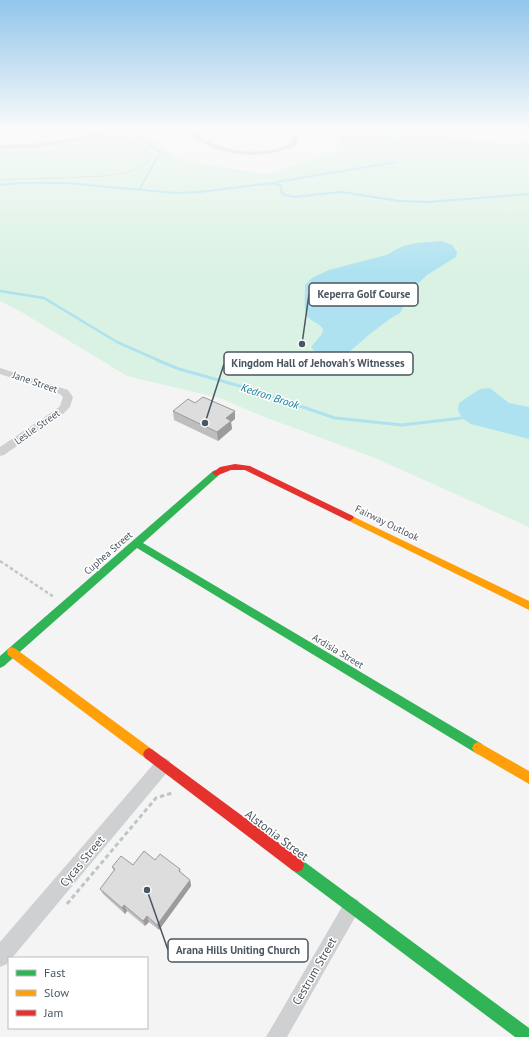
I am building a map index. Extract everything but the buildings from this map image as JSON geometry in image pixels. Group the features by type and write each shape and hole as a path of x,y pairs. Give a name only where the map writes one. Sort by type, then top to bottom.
{"street":[{"name":"Jane Street","path":"0,371 64,392 68,397"},
{"name":"Leslie Street","path":"0,452 59,412 65,407 68,397"},
{"name":"Cuphea Street","path":"0,663 214,474 224,467 233,465"},
{"name":"Fairway Outlook","path":"233,465 253,470 529,606"},
{"name":"Ardisia Street","path":"136,543 529,778"},
{"name":"Alstonia Street","path":"12,652 528,1037"},
{"name":"Cycas Street","path":"0,958 163,765"},
{"name":"Cestrum Street","path":"276,1037 352,906"}],"path":[{"path":"0,180 28,177 106,176"},
{"path":"0,561 58,600"},
{"path":"67,904 156,798 165,794 176,793"}],"green space":[{"path":"0,176 529,176 529,527 375,458 262,416 220,398 127,376 23,313 0,301"}],"water":[{"path":"442,241 452,245 457,252 456,257 427,275 404,297 404,306 400,313 391,318 344,355 334,357 323,355 314,351 311,347 322,334 323,329 320,325 308,317 305,311 305,285 312,278 329,270 386,255 403,246"},
{"path":"490,388 509,403 529,407 529,439 471,424 462,418 458,410 459,403 480,389"}],"waterway":[{"path":"139,190 147,176"},
{"path":"276,182 310,176"},
{"name":"Kedron Brook","path":"0,185 22,183 66,183 139,190"},
{"name":"Kedron Brook","path":"139,190 176,193 200,192 273,183 281,186 282,194 293,197 342,192 399,201 427,202 529,194"},
{"name":"Kedron Brook","path":"0,291 44,298 117,342 160,361"},
{"name":"Kedron Brook","path":"157,360 179,369 247,388 335,418 402,425 462,418"}],"traffic: fast":[{"path":"0,663 216,473"},
{"path":"136,543 478,748"},
{"path":"297,865 528,1037"}],"traffic: slow":[{"path":"350,518 529,606"},
{"path":"12,652 149,754"},
{"path":"478,748 529,778"}],"traffic: jam":[{"path":"216,473 231,467 247,468 350,518"},
{"path":"149,754 297,865"}],"place":[{"name":"Keperra Golf Course","path":"302,344"},
{"name":"Kingdom Hall of Jehovah's Witnesses","path":"205,423"},
{"name":"Arana Hills Uniting Church","path":"147,890"}]}
